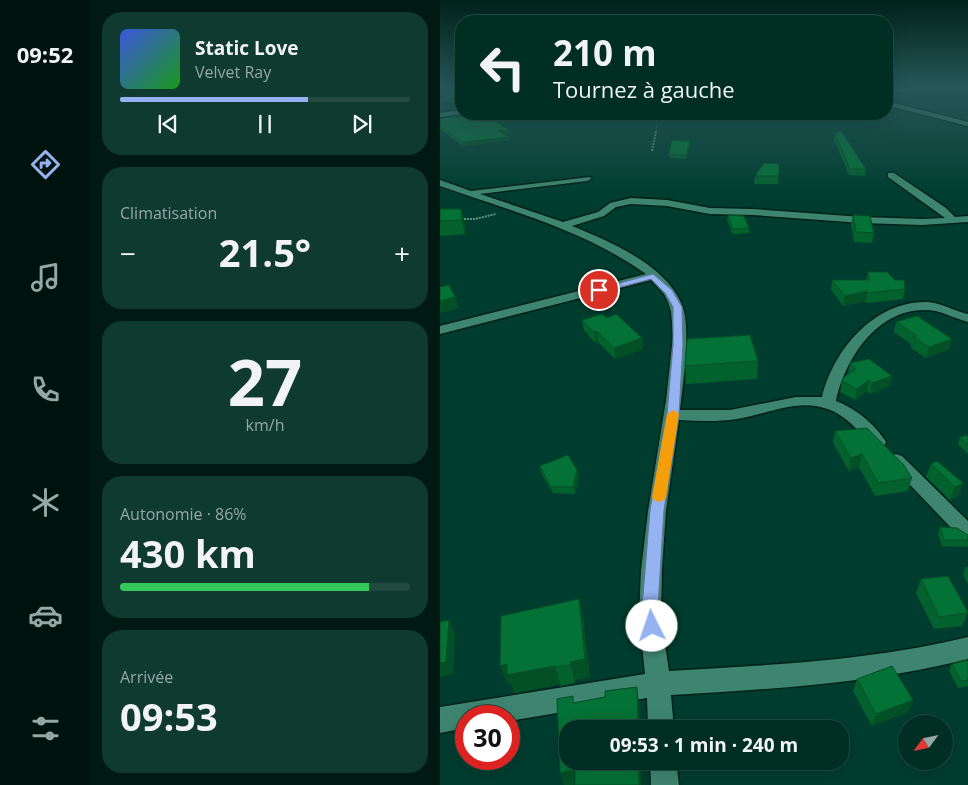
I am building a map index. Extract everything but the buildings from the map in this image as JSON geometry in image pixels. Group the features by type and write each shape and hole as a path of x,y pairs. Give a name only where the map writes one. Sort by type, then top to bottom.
{"street":[{"path":"891,175 936,205 953,220"},
{"path":"471,193 587,179"},
{"path":"440,183 515,210 564,225 609,246 653,276 668,292 678,307 678,345 673,414 657,510 650,607 660,720"},
{"path":"564,225 601,214 613,205 632,201 667,203 710,211 922,222 968,219"},
{"path":"440,330 653,276"},
{"path":"828,403 830,387 839,366 870,327 894,312 914,307 938,308 968,318"},
{"path":"673,414 710,418 806,401 828,403 856,419 968,533"},
{"path":"440,720 658,684 815,674 921,660 968,648"},
{"path":"663,770 664,785"}],"path":[{"path":"652,151 658,124"},
{"path":"455,220 475,219 515,210"}],"slow traffic":[{"path":"659,497 673,414"}],"route":[{"path":"599,290 653,276 668,292 678,307 678,345 673,414 657,510 650,607 652,626"}]}
